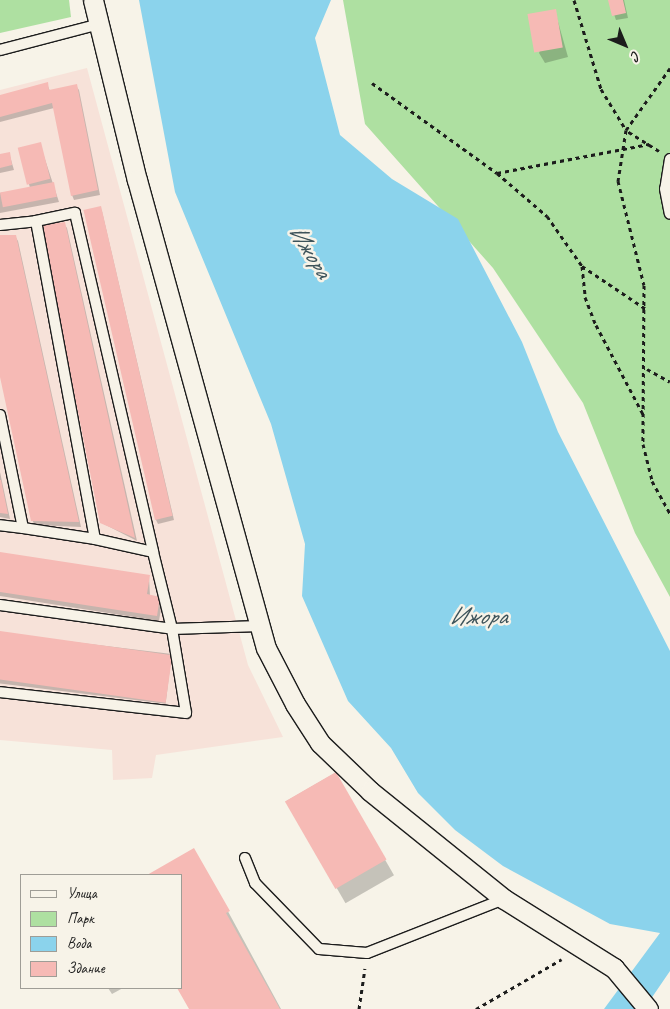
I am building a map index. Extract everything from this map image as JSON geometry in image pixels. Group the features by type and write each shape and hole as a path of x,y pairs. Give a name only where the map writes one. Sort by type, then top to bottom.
{"street":[{"path":"93,0 96,24 260,626 291,696 320,743 370,791 504,899 614,968 648,1009"}],"lane":[{"path":"0,50 96,24"},
{"path":"670,159 665,190 670,214"},
{"path":"0,224 36,221 75,213 172,629 186,713 0,692"},
{"path":"36,221 95,539"},
{"path":"0,415 24,528"},
{"path":"0,525 95,539 153,552"},
{"path":"0,606 172,629 260,626"},
{"path":"245,858 255,883 319,950 367,952 504,899"}],"path":[{"path":"574,0 601,90 626,130 670,159"},
{"path":"670,68 626,130 625,150 618,181 640,255 646,310 647,369 643,444 652,481 670,514"},
{"path":"372,83 497,173 547,216 582,266 646,310"},
{"path":"497,173 649,144"},
{"path":"582,266 585,297 596,325 644,417"},
{"path":"647,369 670,382"},
{"path":"359,1009 367,952"},
{"path":"476,1009 561,959"}],"shaded area":[{"path":"87,68 248,665 283,737 156,755 152,778 113,780 112,750 0,740 0,90"}],"green space":[{"path":"0,0 69,0 71,17 0,33"},
{"path":"343,0 670,0 670,597 635,533 583,403 493,268 365,124"}],"water":[{"name":"Ижора","path":"139,0 331,0 315,38 340,135 392,179 458,219 522,342 558,432 670,651 670,971 644,1009 604,1009 660,933 610,924 503,866 455,830 418,793 391,748 348,701 302,596 305,544 271,424 175,192"}],"building":[{"path":"608,0 623,0 626,13 612,16"},
{"path":"556,9 563,47 534,52 527,14"},
{"path":"48,82 49,90 77,84 98,190 71,196 52,103 0,117 0,95"},
{"path":"41,142 50,179 27,185 18,148"},
{"path":"10,152 12,165 0,168 0,154"},
{"path":"54,182 57,197 3,207 0,192"},
{"path":"101,206 173,516 155,520 83,210"},
{"path":"65,222 135,538 100,523 41,225"},
{"path":"0,235 16,235 79,522 31,521 0,377"},
{"path":"1,480 8,514 0,513"},
{"path":"0,552 150,575 147,594 160,597 157,616 0,592"},
{"path":"0,631 172,655 166,703 0,679"},
{"path":"336,772 387,859 335,889 285,802"},
{"path":"194,848 230,911 226,913 280,1009 189,1009 178,989 182,989 182,874 149,874"}]}
